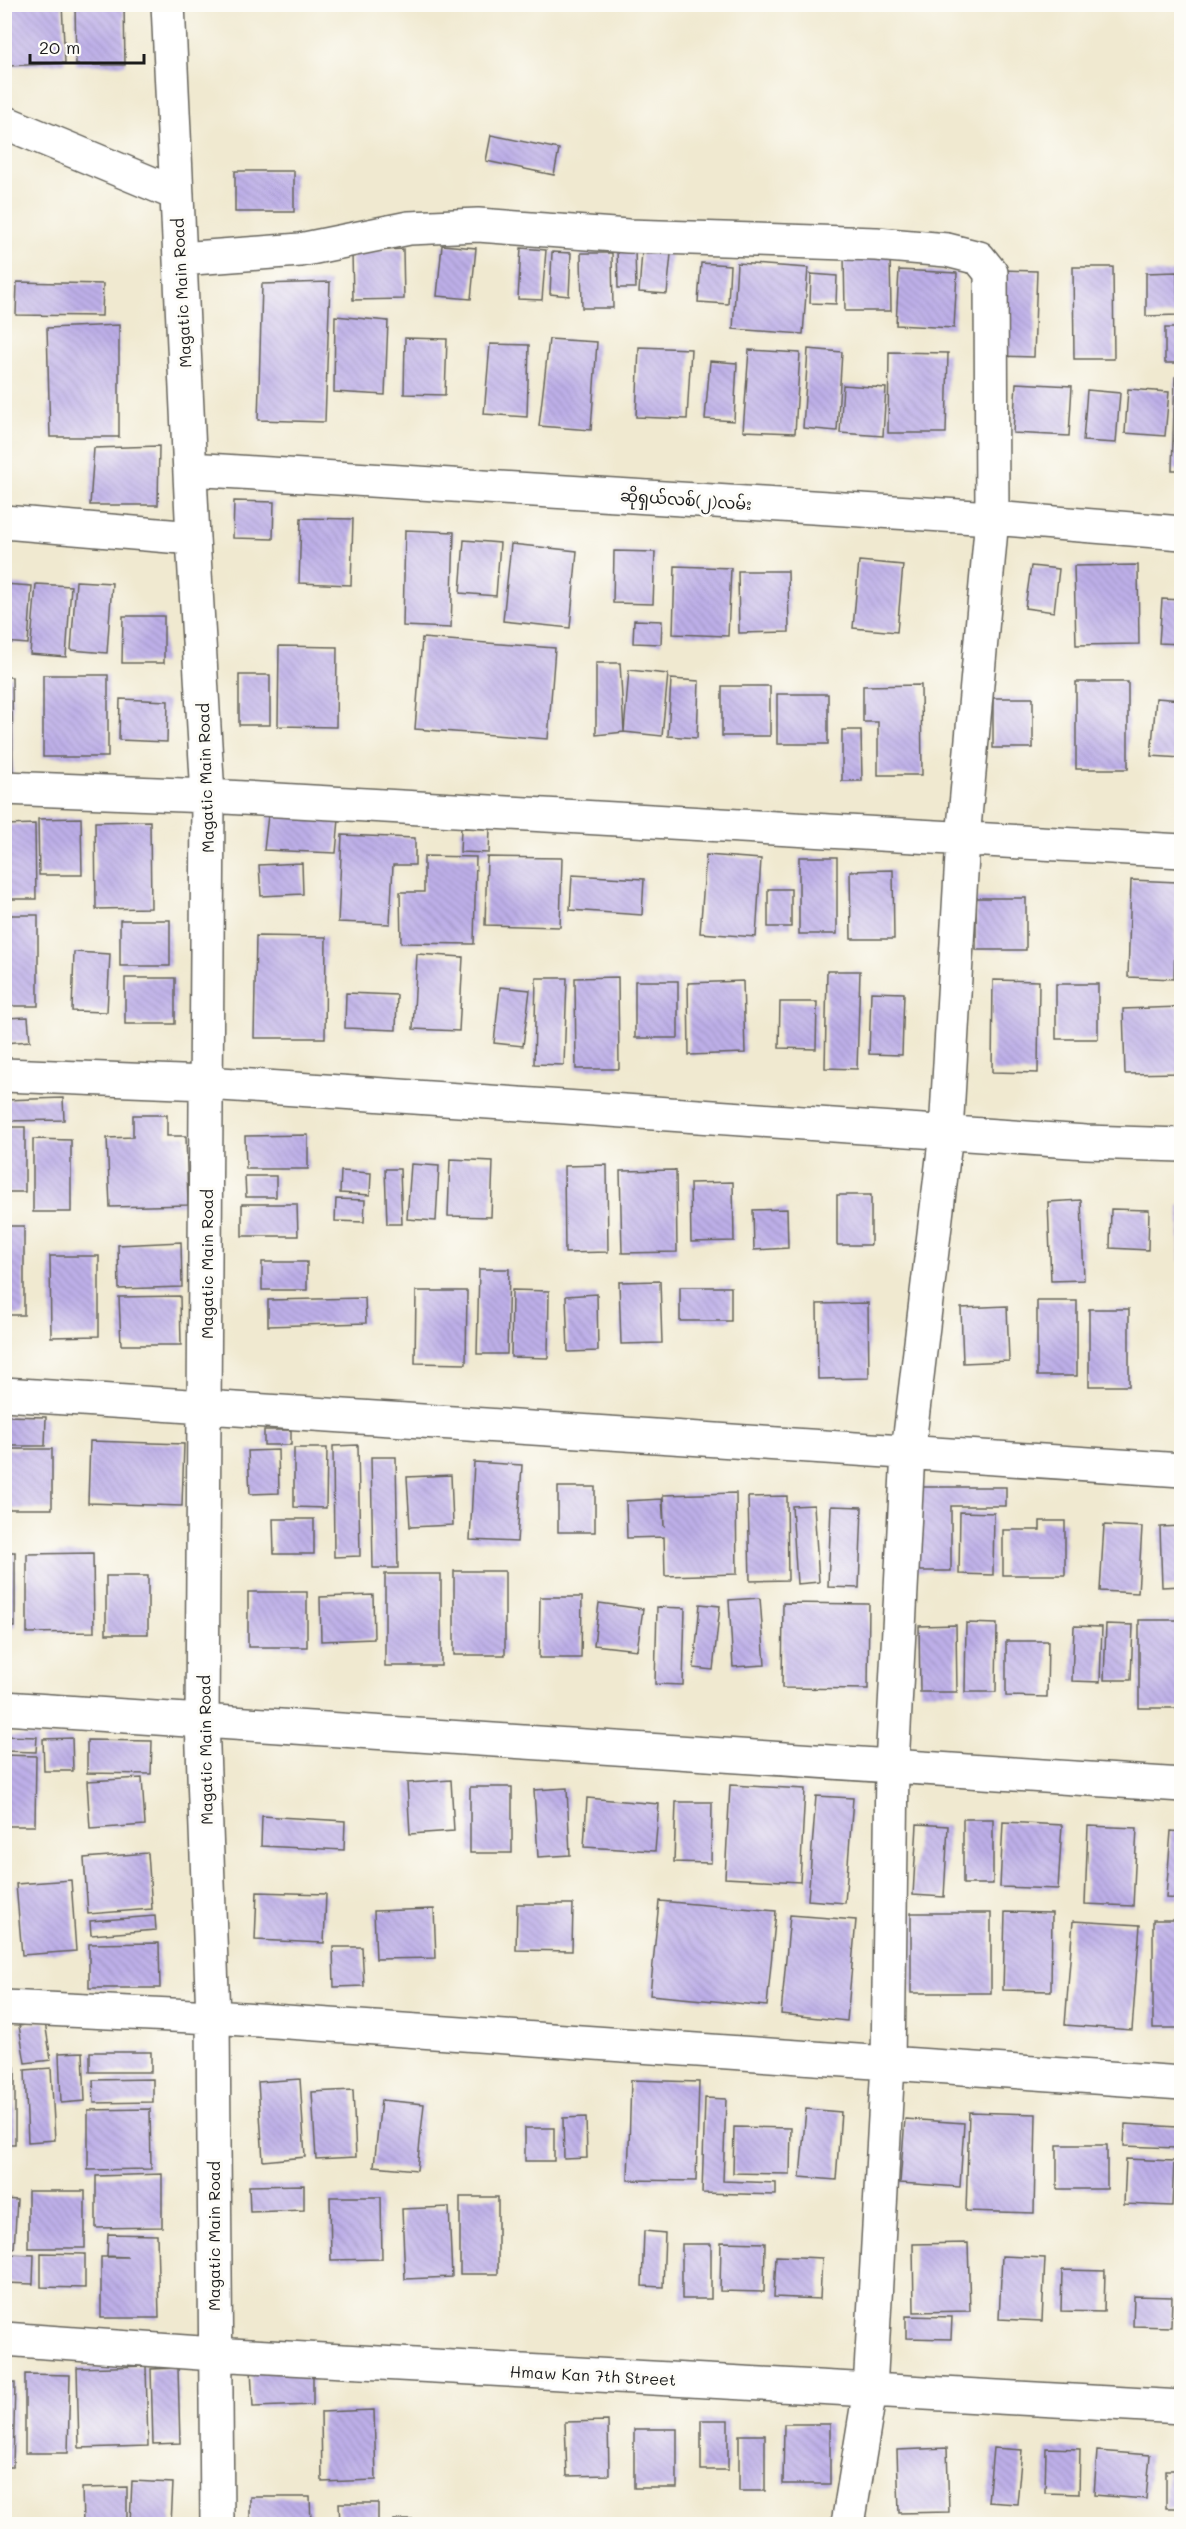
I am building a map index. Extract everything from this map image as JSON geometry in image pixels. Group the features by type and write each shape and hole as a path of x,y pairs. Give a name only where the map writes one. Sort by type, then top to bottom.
{"street":[{"name":"Magatic Main Road","path":"168,4 193,538 208,796 202,1721 213,2017 217,2524"},
{"path":"4,122 177,194"},
{"path":"180,259 300,250 409,228 478,225 628,236 876,244 947,250 979,258 991,273 993,290 992,518 963,839 946,1133 908,1452 892,1766 888,2063 870,2390 848,2524"},
{"name":"ဆိုရှယ်လစ်(၂)လမ်း","path":"190,468 992,518 1182,533"},
{"path":"4,522 193,538"},
{"path":"4,788 208,796 1182,852"},
{"path":"4,1075 206,1083 1086,1142 1182,1145"},
{"path":"4,1394 1182,1470"},
{"path":"4,1708 1182,1785"},
{"path":"4,2007 213,2017 1182,2083"},
{"name":"Hmaw Kan 7th Street","path":"4,2339 214,2354 1182,2408"}],"building":[{"path":"6,4 62,4 65,63 9,66"},
{"path":"75,4 124,4 125,65 76,65"},
{"path":"491,135 559,149 554,175 486,161"},
{"path":"235,171 294,171 294,212 235,212"},
{"path":"442,245 476,248 471,299 437,296"},
{"path":"521,248 546,250 542,300 518,299"},
{"path":"403,249 404,299 353,300 352,252"},
{"path":"617,249 635,249 636,288 618,288"},
{"path":"642,251 671,254 667,294 639,292"},
{"path":"552,252 571,253 569,296 550,294"},
{"path":"581,253 612,253 613,308 582,308"},
{"path":"890,255 891,311 845,311 844,256"},
{"path":"701,263 730,265 728,304 698,302"},
{"path":"737,263 808,268 803,334 733,329"},
{"path":"1073,267 1113,267 1114,359 1074,359"},
{"path":"899,270 957,273 954,328 896,325"},
{"path":"1002,270 1037,271 1034,357 999,356"},
{"path":"1177,272 1178,315 1146,316 1146,273"},
{"path":"811,274 837,276 836,304 810,303"},
{"path":"17,282 103,284 102,316 16,315"},
{"path":"330,282 325,422 258,420 262,284"},
{"path":"335,316 388,321 385,395 334,392"},
{"path":"119,325 119,437 50,437 47,328"},
{"path":"1165,328 1182,328 1182,363 1165,363"},
{"path":"405,338 447,339 445,395 404,394"},
{"path":"549,339 597,342 591,430 539,426"},
{"path":"490,344 529,345 527,417 484,414"},
{"path":"639,347 691,349 687,419 636,417"},
{"path":"808,349 842,352 837,431 803,428"},
{"path":"749,350 800,353 795,433 743,431"},
{"path":"889,352 948,353 946,433 888,433"},
{"path":"710,361 737,363 734,421 705,419"},
{"path":"1175,377 1182,377 1182,470 1172,470"},
{"path":"1016,383 1072,386 1069,436 1013,433"},
{"path":"843,385 886,388 883,436 840,433"},
{"path":"1128,389 1169,392 1165,436 1125,433"},
{"path":"1087,390 1120,393 1116,443 1083,441"},
{"path":"159,446 158,505 90,505 94,448"},
{"path":"234,501 274,502 273,539 233,538"},
{"path":"301,518 353,519 351,585 299,583"},
{"path":"405,530 454,532 451,628 403,626"},
{"path":"464,540 500,543 496,596 460,593"},
{"path":"511,544 577,551 570,628 503,621"},
{"path":"614,551 655,552 653,604 613,603"},
{"path":"859,561 903,565 897,632 853,628"},
{"path":"1138,565 1139,644 1076,645 1074,566"},
{"path":"675,566 731,568 728,636 673,634"},
{"path":"1031,566 1059,569 1054,612 1025,608"},
{"path":"738,571 788,571 789,632 739,633"},
{"path":"76,581 112,583 107,653 71,650"},
{"path":"4,584 32,586 28,644 4,642"},
{"path":"36,584 71,586 66,657 30,654"},
{"path":"1162,599 1182,600 1182,644 1159,643"},
{"path":"123,616 164,616 164,663 122,663"},
{"path":"634,620 662,621 661,644 633,643"},
{"path":"422,638 555,648 548,739 415,729"},
{"path":"279,646 337,647 336,727 278,726"},
{"path":"596,663 620,663 624,732 596,735"},
{"path":"629,670 668,674 662,736 624,732"},
{"path":"43,675 108,675 108,757 43,757"},
{"path":"239,675 270,675 270,725 239,725"},
{"path":"4,677 12,677 13,780 4,779"},
{"path":"671,679 699,681 697,738 668,736"},
{"path":"1076,682 1128,682 1128,769 1076,769"},
{"path":"921,685 922,775 878,775 878,722 863,722 863,686"},
{"path":"722,686 770,686 770,736 722,736"},
{"path":"777,694 828,694 828,744 777,744"},
{"path":"993,698 1033,698 1033,748 993,748"},
{"path":"1156,698 1182,700 1182,758 1151,756"},
{"path":"120,699 168,701 167,742 119,740"},
{"path":"842,730 861,730 862,781 842,781"},
{"path":"268,815 339,819 336,853 264,850"},
{"path":"81,818 82,875 39,875 38,819"},
{"path":"150,821 151,908 96,909 95,822"},
{"path":"35,824 36,899 5,899 5,825"},
{"path":"461,828 490,829 489,853 460,852"},
{"path":"342,835 415,838 415,865 393,865 390,924 338,922"},
{"path":"706,855 761,859 756,937 700,933"},
{"path":"424,856 476,857 474,944 401,943 400,892 424,892"},
{"path":"487,857 562,858 560,927 485,925"},
{"path":"799,857 837,857 837,934 799,934"},
{"path":"302,863 303,894 261,896 259,865"},
{"path":"893,870 894,939 851,939 850,871"},
{"path":"572,875 644,879 642,915 570,910"},
{"path":"1131,880 1177,882 1174,979 1128,977"},
{"path":"768,889 791,889 791,927 768,927"},
{"path":"976,898 1026,898 1026,950 976,950"},
{"path":"4,915 38,915 38,1006 4,1006"},
{"path":"120,920 170,920 170,966 120,966"},
{"path":"256,936 326,937 325,1038 254,1038"},
{"path":"74,952 110,954 107,1012 72,1011"},
{"path":"417,954 463,957 459,1031 413,1029"},
{"path":"827,971 860,971 857,1069 825,1068"},
{"path":"618,977 619,1069 576,1069 575,978"},
{"path":"125,978 175,978 175,1024 125,1024"},
{"path":"536,978 567,978 564,1065 534,1064"},
{"path":"993,980 1039,981 1038,1073 992,1072"},
{"path":"635,981 678,981 678,1038 635,1038"},
{"path":"743,981 745,1053 689,1055 688,983"},
{"path":"1056,984 1098,984 1098,1039 1056,1039"},
{"path":"500,987 530,990 523,1046 494,1043"},
{"path":"871,992 904,993 902,1055 869,1054"},
{"path":"346,993 397,995 396,1030 345,1028"},
{"path":"780,1002 817,1002 816,1049 779,1048"},
{"path":"1179,1007 1180,1073 1125,1074 1123,1009"},
{"path":"28,1017 30,1041 4,1043 4,1018"},
{"path":"63,1098 64,1120 4,1121 4,1100"},
{"path":"133,1115 167,1115 167,1136 186,1136 188,1205 110,1207 107,1138 133,1137"},
{"path":"5,1127 25,1127 25,1192 5,1192"},
{"path":"308,1135 308,1169 246,1169 245,1136"},
{"path":"33,1139 71,1140 71,1212 33,1212"},
{"path":"450,1159 493,1161 491,1217 448,1216"},
{"path":"411,1164 439,1166 436,1221 407,1219"},
{"path":"607,1165 608,1252 565,1253 564,1166"},
{"path":"385,1169 400,1169 402,1224 387,1224"},
{"path":"676,1170 677,1252 622,1253 620,1171"},
{"path":"341,1171 371,1173 370,1195 340,1193"},
{"path":"245,1176 276,1176 276,1197 246,1197"},
{"path":"733,1182 734,1241 691,1242 690,1183"},
{"path":"837,1195 871,1195 871,1245 837,1245"},
{"path":"336,1199 365,1200 364,1222 335,1221"},
{"path":"1081,1200 1084,1280 1051,1281 1048,1202"},
{"path":"242,1204 297,1204 298,1236 242,1236"},
{"path":"1179,1205 1182,1205 1182,1261 1179,1261"},
{"path":"787,1209 788,1248 754,1250 753,1210"},
{"path":"1111,1209 1149,1210 1148,1250 1110,1248"},
{"path":"4,1226 24,1226 24,1315 4,1315"},
{"path":"181,1242 182,1287 119,1289 118,1245"},
{"path":"50,1256 99,1256 99,1336 51,1337"},
{"path":"262,1262 307,1262 307,1290 262,1290"},
{"path":"479,1269 509,1269 507,1354 477,1354"},
{"path":"660,1281 662,1343 621,1344 619,1282"},
{"path":"680,1287 731,1287 731,1321 680,1321"},
{"path":"512,1290 549,1291 548,1358 511,1357"},
{"path":"416,1291 467,1291 466,1364 415,1363"},
{"path":"597,1294 598,1351 568,1352 566,1296"},
{"path":"180,1296 181,1345 121,1345 119,1297"},
{"path":"365,1298 366,1323 268,1326 268,1300"},
{"path":"1037,1301 1077,1301 1077,1376 1037,1376"},
{"path":"868,1303 869,1378 818,1379 817,1304"},
{"path":"1007,1306 1009,1361 963,1363 961,1308"},
{"path":"1089,1309 1129,1309 1129,1386 1089,1386"},
{"path":"1179,1332 1182,1332 1182,1402 1179,1402"},
{"path":"4,1416 46,1417 45,1446 4,1446"},
{"path":"264,1430 291,1430 291,1445 264,1445"},
{"path":"90,1441 184,1444 182,1506 88,1503"},
{"path":"358,1445 360,1556 334,1557 333,1446"},
{"path":"294,1448 327,1448 326,1508 294,1507"},
{"path":"4,1449 52,1449 52,1509 4,1509"},
{"path":"278,1450 279,1493 250,1494 248,1451"},
{"path":"371,1457 396,1457 398,1568 373,1568"},
{"path":"474,1462 522,1465 517,1542 470,1540"},
{"path":"451,1475 453,1525 410,1527 407,1477"},
{"path":"558,1487 595,1487 595,1532 558,1532"},
{"path":"912,1487 1006,1487 1006,1506 951,1506 951,1571 912,1571"},
{"path":"736,1493 737,1574 665,1576 664,1537 627,1538 626,1501 662,1499 664,1527 663,1495"},
{"path":"787,1496 788,1580 750,1581 748,1497"},
{"path":"814,1505 819,1582 797,1584 792,1506"},
{"path":"831,1506 862,1507 859,1588 828,1587"},
{"path":"960,1512 994,1513 993,1575 959,1574"},
{"path":"273,1519 314,1519 314,1554 274,1554"},
{"path":"1040,1521 1065,1521 1065,1575 1003,1575 1003,1530 1040,1530"},
{"path":"1104,1525 1142,1527 1138,1593 1100,1591"},
{"path":"1182,1526 1182,1586 1162,1587 1160,1527"},
{"path":"4,1552 15,1552 15,1627 4,1627"},
{"path":"93,1553 94,1632 27,1633 27,1554"},
{"path":"454,1571 505,1571 505,1655 454,1655"},
{"path":"385,1574 441,1574 441,1666 385,1666"},
{"path":"106,1576 148,1576 148,1634 106,1634"},
{"path":"248,1592 307,1592 307,1647 248,1647"},
{"path":"373,1595 374,1639 321,1641 320,1597"},
{"path":"540,1597 582,1597 581,1658 539,1658"},
{"path":"760,1598 765,1665 733,1667 729,1600"},
{"path":"599,1603 643,1609 637,1650 594,1645"},
{"path":"783,1603 869,1604 868,1689 782,1688"},
{"path":"700,1604 720,1606 713,1670 694,1668"},
{"path":"657,1607 685,1608 683,1685 655,1684"},
{"path":"1139,1620 1182,1620 1182,1708 1139,1708"},
{"path":"966,1623 997,1624 996,1692 965,1692"},
{"path":"1106,1624 1133,1625 1131,1680 1104,1680"},
{"path":"956,1625 957,1692 920,1692 919,1626"},
{"path":"1074,1626 1102,1627 1100,1682 1072,1681"},
{"path":"1006,1641 1048,1641 1047,1697 1006,1696"},
{"path":"4,1736 37,1737 36,1752 4,1751"},
{"path":"72,1738 73,1771 44,1771 43,1739"},
{"path":"87,1740 152,1741 151,1774 87,1773"},
{"path":"4,1755 36,1756 35,1826 4,1826"},
{"path":"142,1778 145,1825 90,1829 87,1781"},
{"path":"451,1780 454,1831 410,1834 407,1783"},
{"path":"730,1785 805,1789 800,1882 725,1878"},
{"path":"470,1787 512,1787 512,1853 470,1853"},
{"path":"567,1788 570,1855 538,1857 534,1790"},
{"path":"816,1796 853,1798 845,1903 808,1900"},
{"path":"587,1798 659,1804 655,1851 584,1847"},
{"path":"676,1802 712,1802 711,1863 674,1862"},
{"path":"262,1816 345,1821 344,1850 261,1846"},
{"path":"963,1819 993,1819 993,1884 963,1884"},
{"path":"1003,1822 1062,1825 1058,1889 1000,1887"},
{"path":"917,1824 948,1826 944,1897 913,1895"},
{"path":"1088,1826 1137,1828 1133,1906 1085,1904"},
{"path":"1171,1831 1182,1832 1182,1899 1166,1898"},
{"path":"148,1853 152,1909 88,1914 84,1858"},
{"path":"4,1878 7,1878 7,1946 4,1946"},
{"path":"71,1880 76,1951 22,1955 16,1884"},
{"path":"257,1892 326,1894 324,1943 255,1940"},
{"path":"659,1901 776,1911 767,2006 650,1995"},
{"path":"517,1904 573,1904 572,1951 516,1950"},
{"path":"434,1909 436,1958 376,1959 374,1911"},
{"path":"1005,1912 1052,1913 1051,1991 1003,1990"},
{"path":"911,1913 991,1913 991,1993 911,1993"},
{"path":"790,1915 856,1920 847,2021 781,2014"},
{"path":"155,1916 156,1930 91,1935 90,1921"},
{"path":"1153,1920 1182,1920 1182,2028 1153,2028"},
{"path":"1073,1921 1140,1925 1132,2030 1065,2025"},
{"path":"159,1943 160,1988 89,1988 89,1944"},
{"path":"333,1947 362,1947 364,1986 334,1987"},
{"path":"45,2022 51,2060 25,2063 19,2026"},
{"path":"4,2029 10,2029 10,2060 4,2060"},
{"path":"83,2052 85,2101 61,2103 59,2053"},
{"path":"90,2052 151,2052 151,2072 90,2072"},
{"path":"5,2067 15,2067 15,2144 5,2144"},
{"path":"51,2068 55,2140 28,2142 25,2070"},
{"path":"153,2079 153,2102 94,2103 93,2080"},
{"path":"300,2079 305,2157 263,2161 258,2082"},
{"path":"631,2080 699,2082 696,2181 628,2180"},
{"path":"353,2090 356,2157 316,2159 312,2092"},
{"path":"705,2098 726,2099 723,2181 776,2183 776,2195 702,2193"},
{"path":"381,2100 424,2104 417,2170 374,2166"},
{"path":"150,2109 151,2169 88,2170 88,2110"},
{"path":"806,2109 841,2112 836,2180 800,2177"},
{"path":"969,2112 1036,2114 1034,2213 966,2211"},
{"path":"586,2117 587,2158 564,2159 563,2118"},
{"path":"905,2119 964,2123 960,2187 900,2183"},
{"path":"1125,2124 1177,2127 1176,2148 1124,2146"},
{"path":"1178,2125 1182,2125 1182,2204 1176,2203"},
{"path":"734,2127 791,2128 790,2174 733,2173"},
{"path":"525,2128 554,2128 554,2161 525,2161"},
{"path":"1057,2145 1107,2145 1107,2189 1057,2189"},
{"path":"1126,2159 1174,2161 1172,2206 1124,2204"},
{"path":"162,2174 162,2227 96,2228 96,2176"},
{"path":"304,2185 304,2210 250,2212 249,2186"},
{"path":"28,2191 85,2191 85,2248 28,2248"},
{"path":"330,2197 381,2197 382,2259 331,2260"},
{"path":"460,2197 498,2197 498,2274 460,2274"},
{"path":"4,2199 17,2200 14,2249 4,2248"},
{"path":"449,2207 452,2277 405,2279 402,2209"},
{"path":"644,2231 665,2233 663,2287 642,2286"},
{"path":"108,2234 157,2235 159,2318 101,2318 101,2257 128,2257 107,2256"},
{"path":"721,2242 765,2243 764,2292 720,2291"},
{"path":"968,2243 970,2311 914,2312 913,2244"},
{"path":"682,2244 711,2244 711,2299 682,2299"},
{"path":"41,2253 85,2254 85,2288 41,2287"},
{"path":"4,2254 34,2255 33,2284 4,2283"},
{"path":"776,2256 822,2258 820,2299 774,2297"},
{"path":"1002,2256 1045,2258 1042,2321 999,2319"},
{"path":"1062,2270 1105,2271 1104,2312 1061,2311"},
{"path":"1134,2296 1172,2297 1171,2327 1133,2326"},
{"path":"906,2316 952,2317 951,2339 906,2338"},
{"path":"146,2366 148,2446 79,2448 77,2368"},
{"path":"178,2368 180,2443 153,2444 151,2369"},
{"path":"313,2368 313,2405 253,2407 251,2369"},
{"path":"25,2374 70,2375 68,2453 25,2453"},
{"path":"4,2383 15,2383 13,2467 4,2467"},
{"path":"374,2410 376,2480 322,2482 321,2412"},
{"path":"701,2420 728,2420 728,2470 701,2470"},
{"path":"608,2421 609,2475 567,2476 565,2422"},
{"path":"784,2424 830,2424 830,2484 783,2484"},
{"path":"634,2429 677,2429 677,2488 634,2488"},
{"path":"739,2435 765,2435 765,2491 739,2491"},
{"path":"947,2448 949,2512 899,2513 897,2450"},
{"path":"993,2448 1022,2450 1017,2504 988,2502"},
{"path":"1046,2448 1080,2449 1079,2494 1045,2493"},
{"path":"1097,2451 1150,2455 1146,2499 1094,2495"},
{"path":"1166,2470 1182,2470 1182,2508 1166,2508"},
{"path":"132,2481 173,2483 171,2524 130,2524"},
{"path":"127,2487 127,2524 83,2524 82,2488"},
{"path":"250,2497 310,2497 311,2524 250,2524"},
{"path":"339,2503 378,2503 378,2524 340,2524"},
{"path":"394,2520 425,2520 425,2524 395,2524"}]}
